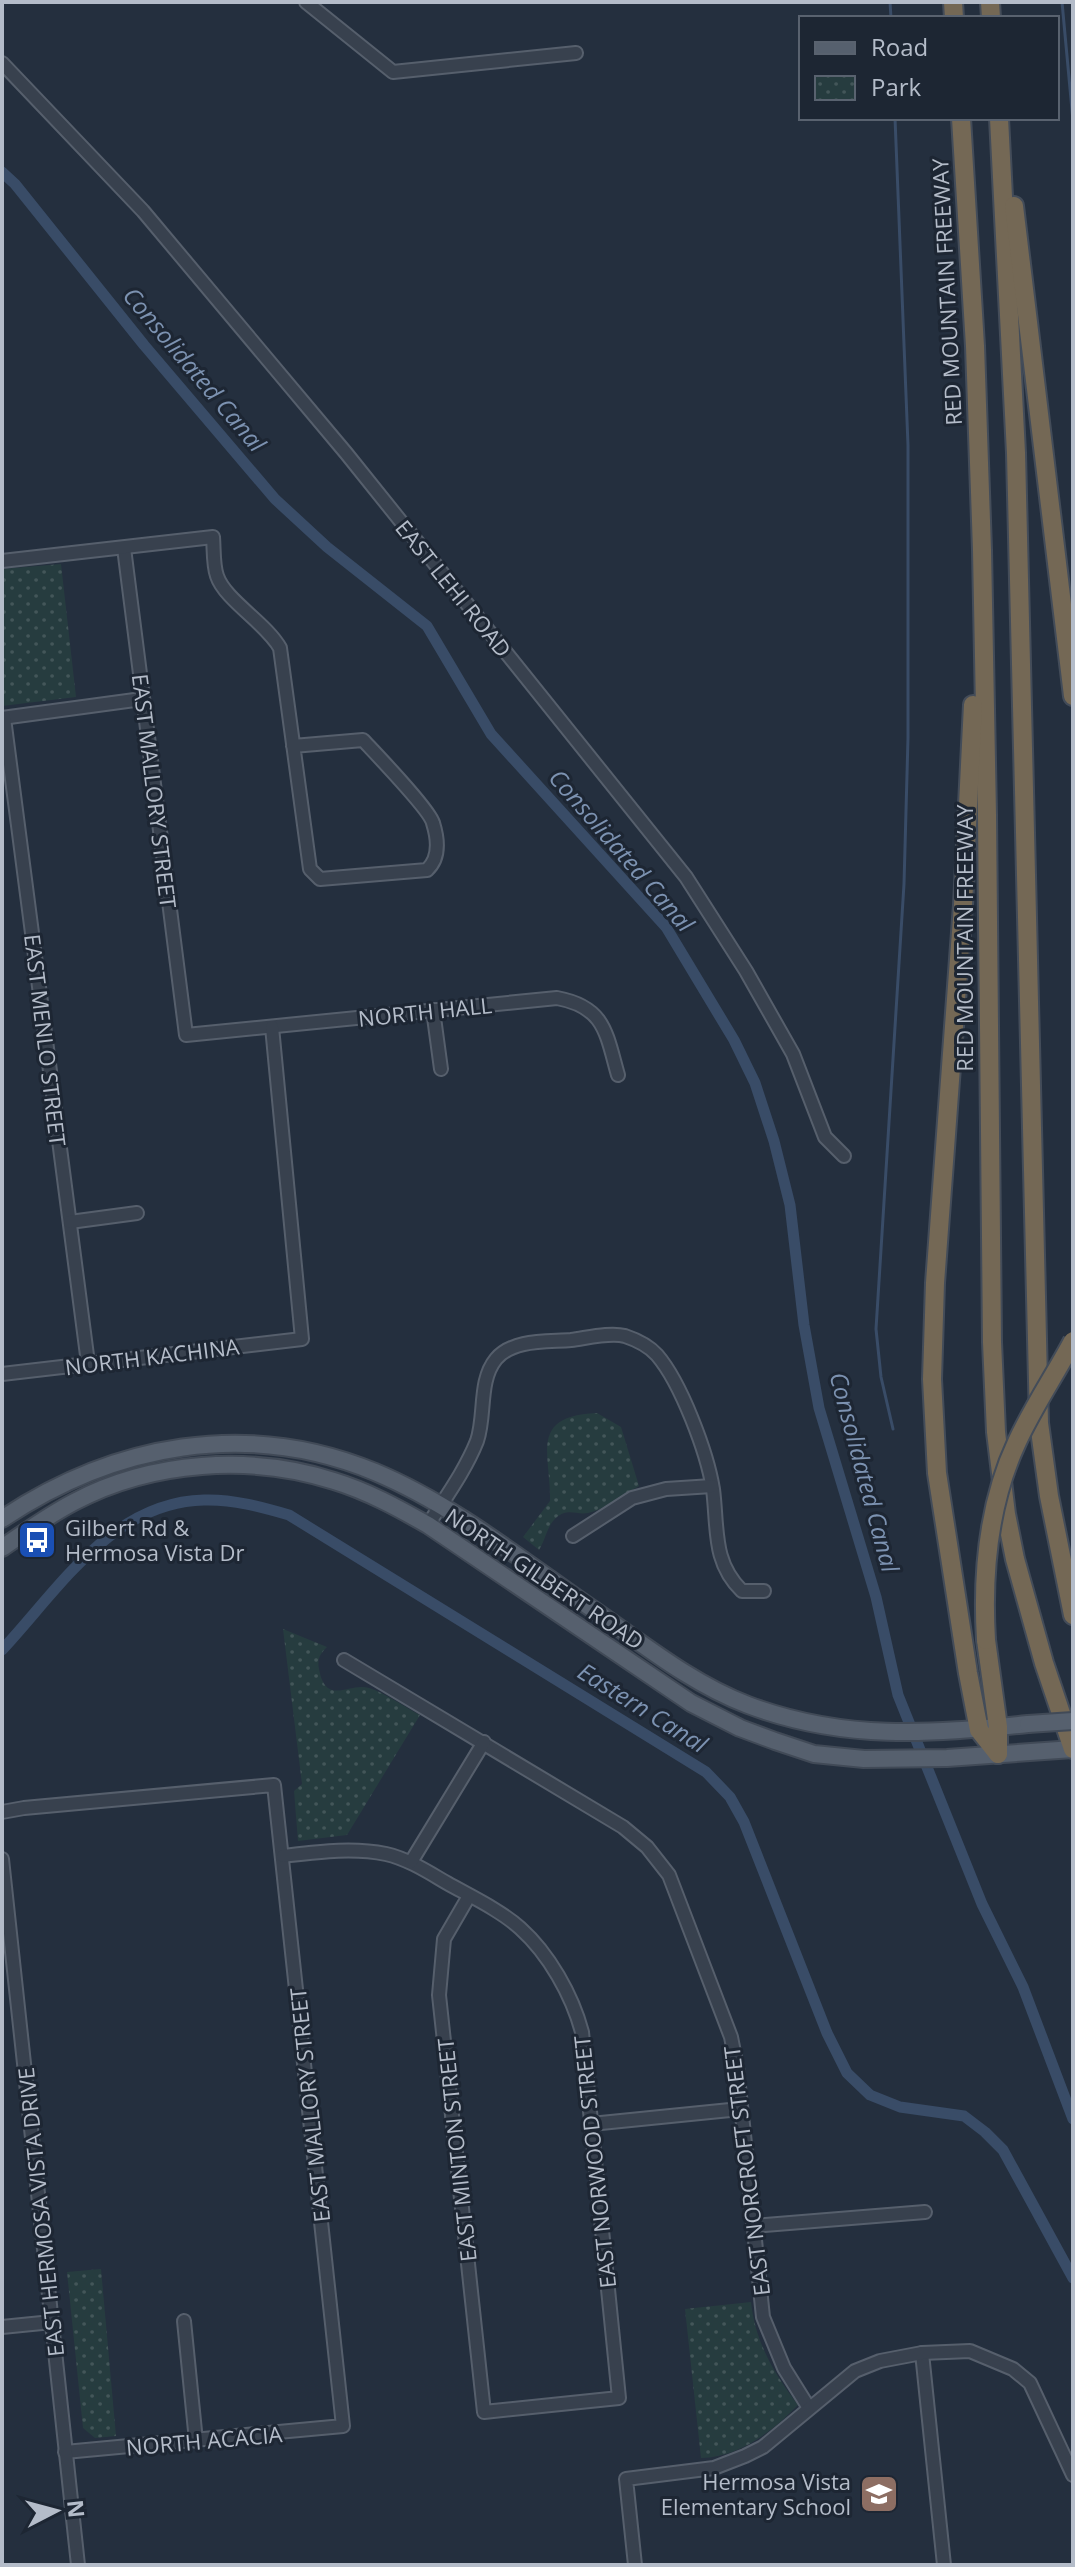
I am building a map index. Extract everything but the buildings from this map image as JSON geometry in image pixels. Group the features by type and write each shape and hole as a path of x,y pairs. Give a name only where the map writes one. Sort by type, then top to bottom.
{"highway":[{"name":"RED MOUNTAIN FREEWAY","path":"961,120 975,346 982,550 992,1342 996,1432 1015,1559 1044,1663 1073,1749"},
{"path":"1000,120 1023,266 1073,696"},
{"path":"1000,120 1017,485 1039,1407 1047,1484 1073,1615"},
{"path":"982,550 973,600 969,814 935,1283 932,1379 943,1525 979,1730 998,1754"},
{"path":"998,1754 998,1727 983,1594 997,1499 1015,1445 1073,1341"}],"main road":[{"name":"NORTH GILBERT ROAD","path":"2,1519 33,1498 116,1461 157,1451 224,1444 274,1445 346,1461 376,1472 440,1505 708,1686 748,1705 795,1720 842,1730 881,1733 933,1733 1073,1721"},
{"name":"NORTH GILBERT ROAD","path":"2,1548 74,1502 135,1478 176,1469 261,1467 333,1480 392,1505 428,1525 679,1695 719,1718 814,1754 894,1759 947,1758 1073,1749"}],"street":[{"path":"306,2 393,72 576,53"},
{"name":"EAST LEHI ROAD","path":"2,63 163,234 346,453 686,877 793,1054 825,1137 844,1156"},
{"path":"2,561 213,537 217,576 226,591 272,635 280,648 293,746 310,869 320,879 427,870 434,863 437,856 433,820 363,740 293,746"},
{"name":"EAST MALLORY STREET","path":"124,548 186,1035"},
{"path":"3,718 142,699"},
{"name":"EAST MENLO STREET","path":"3,718 88,1363"},
{"name":"NORTH HALL","path":"186,1035 557,998 580,1002 597,1017 606,1034 618,1075"},
{"path":"433,1010 441,1069"},
{"name":"NORTH KACHINA","path":"2,1374 302,1339 272,1027"},
{"path":"70,1222 137,1213"},
{"path":"428,1525 478,1439 487,1378 494,1362 504,1351 522,1344 622,1335 642,1343 656,1354 689,1413 712,1486 720,1556 727,1577 742,1591 764,1591"},
{"path":"573,1536 632,1498 666,1489 712,1486"},
{"name":"EAST NORCROFT STREET","path":"344,1660 623,1827 647,1847 669,1875 731,2037 737,2067 763,2317 784,2368 809,2408"},
{"path":"411,1862 484,1742"},
{"name":"EAST MALLORY STREET","path":"2,1812 274,1785 343,2426"},
{"name":"EAST NORWOOD STREET","path":"283,1856 361,1850 389,1854 411,1862 520,1927 543,1955 575,2006 582,2032 619,2398"},
{"name":"EAST HERMOSA VISTA DRIVE","path":"2,1859 78,2565"},
{"name":"EAST MINTON STREET","path":"469,1896 444,1939 439,1995 484,2412 619,2398"},
{"path":"591,2124 740,2109"},
{"path":"753,2226 925,2212"},
{"path":"184,2321 196,2441"},
{"path":"2,2327 52,2322"},
{"path":"635,2565 626,2479 722,2466 763,2447 855,2371 880,2361 922,2353 970,2351 1013,2369 1030,2383 1073,2475"},
{"path":"922,2353 944,2565"},
{"name":"NORTH ACACIA","path":"65,2452 343,2426"}],"green space":[{"path":"61,564 76,697 2,706 2,569"},
{"path":"597,1413 621,1427 639,1486 608,1506 584,1513 561,1514 551,1524 539,1550 523,1537 550,1501 547,1453 552,1430 561,1421"},
{"path":"283,1629 327,1647 318,1662 327,1687 333,1690 369,1688 420,1715 347,1835 298,1841 294,1791 302,1784"},
{"path":"101,2269 116,2436 95,2438 83,2428 67,2272"},
{"path":"751,2302 767,2356 798,2405 777,2425 742,2448 701,2458 685,2309"}],"waterway":[{"path":"890,2 891,16"},
{"path":"1062,2 1073,121"},
{"path":"893,1429 881,1377 876,1329 904,884 908,738 908,445 895,120"},
{"name":"Consolidated Canal","path":"2,172 275,499 327,547 427,626 491,734 666,927 734,1040 755,1083 774,1141 790,1205 804,1325 819,1408 876,1597 898,1695 982,1904 1023,1987 1073,2119"},
{"name":"Eastern Canal","path":"2,1650 90,1553 115,1532 142,1516 171,1505 204,1500 236,1502 289,1515 706,1772 730,1797 744,1822 827,2033 847,2073 870,2095 900,2107 964,2116 985,2132 1003,2150 1073,2278"}],"place":[{"name":"Gilbert Rd & Hermosa Vista Dr","path":"37,1540"},
{"name":"Hermosa Vista Elementary School","path":"879,2494"}]}
